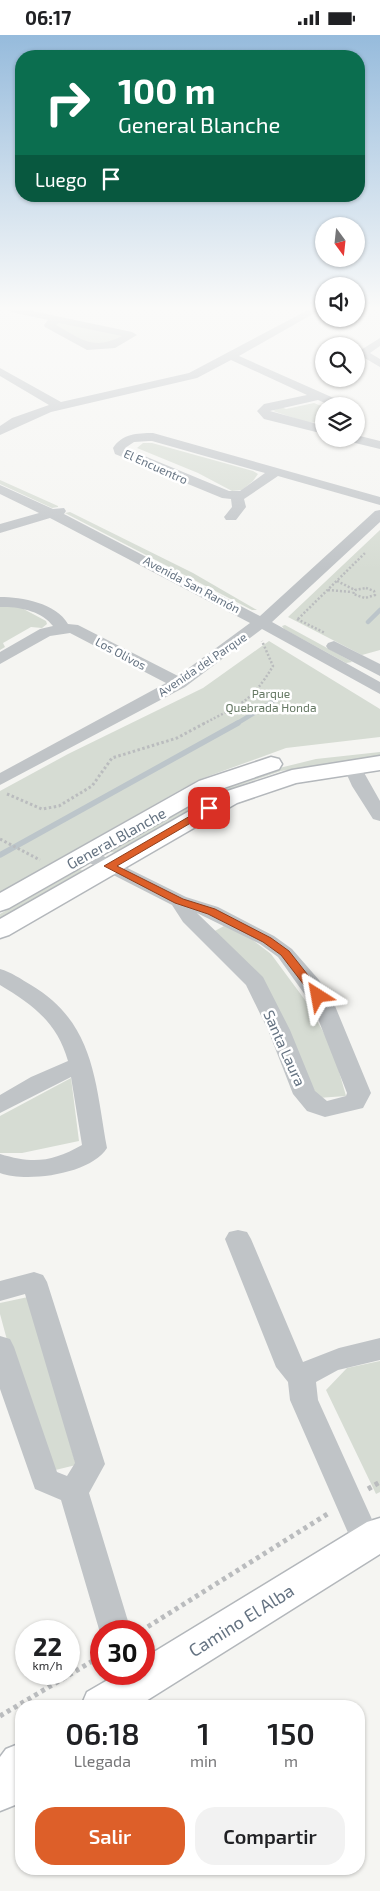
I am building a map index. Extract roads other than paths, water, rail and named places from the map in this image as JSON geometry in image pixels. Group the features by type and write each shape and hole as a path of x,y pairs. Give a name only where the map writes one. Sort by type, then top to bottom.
{"main road":[{"name":"General Blanche","path":"0,903 207,786 245,771 308,756 380,747"},
{"name":"General Blanche","path":"0,930 239,793 302,773 352,765 380,763"},
{"name":"Camino El Alba","path":"121,1689 373,1538"},
{"path":"0,1771 15,1761"},
{"path":"0,1790 15,1771"}],"street":[{"path":"43,397 59,406"},
{"path":"0,431 25,417 59,406 103,397"},
{"path":"315,397 270,407 263,411 270,416 315,426"},
{"name":"El Encuentro","path":"236,496 223,494 120,451 120,446 130,440 153,437 380,501"},
{"path":"365,441 380,445"},
{"path":"231,517 239,507 236,496 243,495 275,472"},
{"name":"Avenida San Ramón","path":"0,475 242,595"},
{"name":"Avenida San Ramón","path":"0,489 145,559 265,621 354,674 377,675"},
{"path":"0,529 68,508"},
{"name":"Avenida del Parque","path":"0,780 179,683 265,621 380,514"},
{"name":"Los Olivos","path":"0,602 16,601 26,603 60,621 62,628 80,631 179,683"},
{"name":"Avenida San Ramón","path":"259,604 265,621"},
{"name":"Avenida San Ramón","path":"265,621 295,621"},
{"path":"0,659 42,633 62,628"},
{"path":"318,636 377,675"},
{"path":"352,765 361,786 380,815"},
{"name":"Santa Laura","path":"86,854 179,901 211,911 267,940 285,953 312,985 324,1006 359,1093 355,1102 325,1109 315,1105 305,1094 279,1030 255,983 190,918 179,901"},
{"path":"0,976 40,1000 64,1026 75,1046 80,1064 95,1148 77,1159 52,1166 25,1169 7,1167 0,1163"},
{"path":"0,1105 39,1083 80,1064"},
{"path":"238,1239 290,1367 302,1378 304,1400 348,1501 373,1538"},
{"path":"0,1291 34,1282 90,1464 74,1492 112,1620"},
{"path":"0,1347 45,1480 74,1492"},
{"path":"302,1378 312,1368 328,1361 380,1349"}],"waterway":[{"path":"368,622 380,610"},
{"path":"236,724 284,695"},
{"path":"0,855 238,723"}],"park label":[{"name":"Parque Quebrada Honda","path":"271,700"}]}
